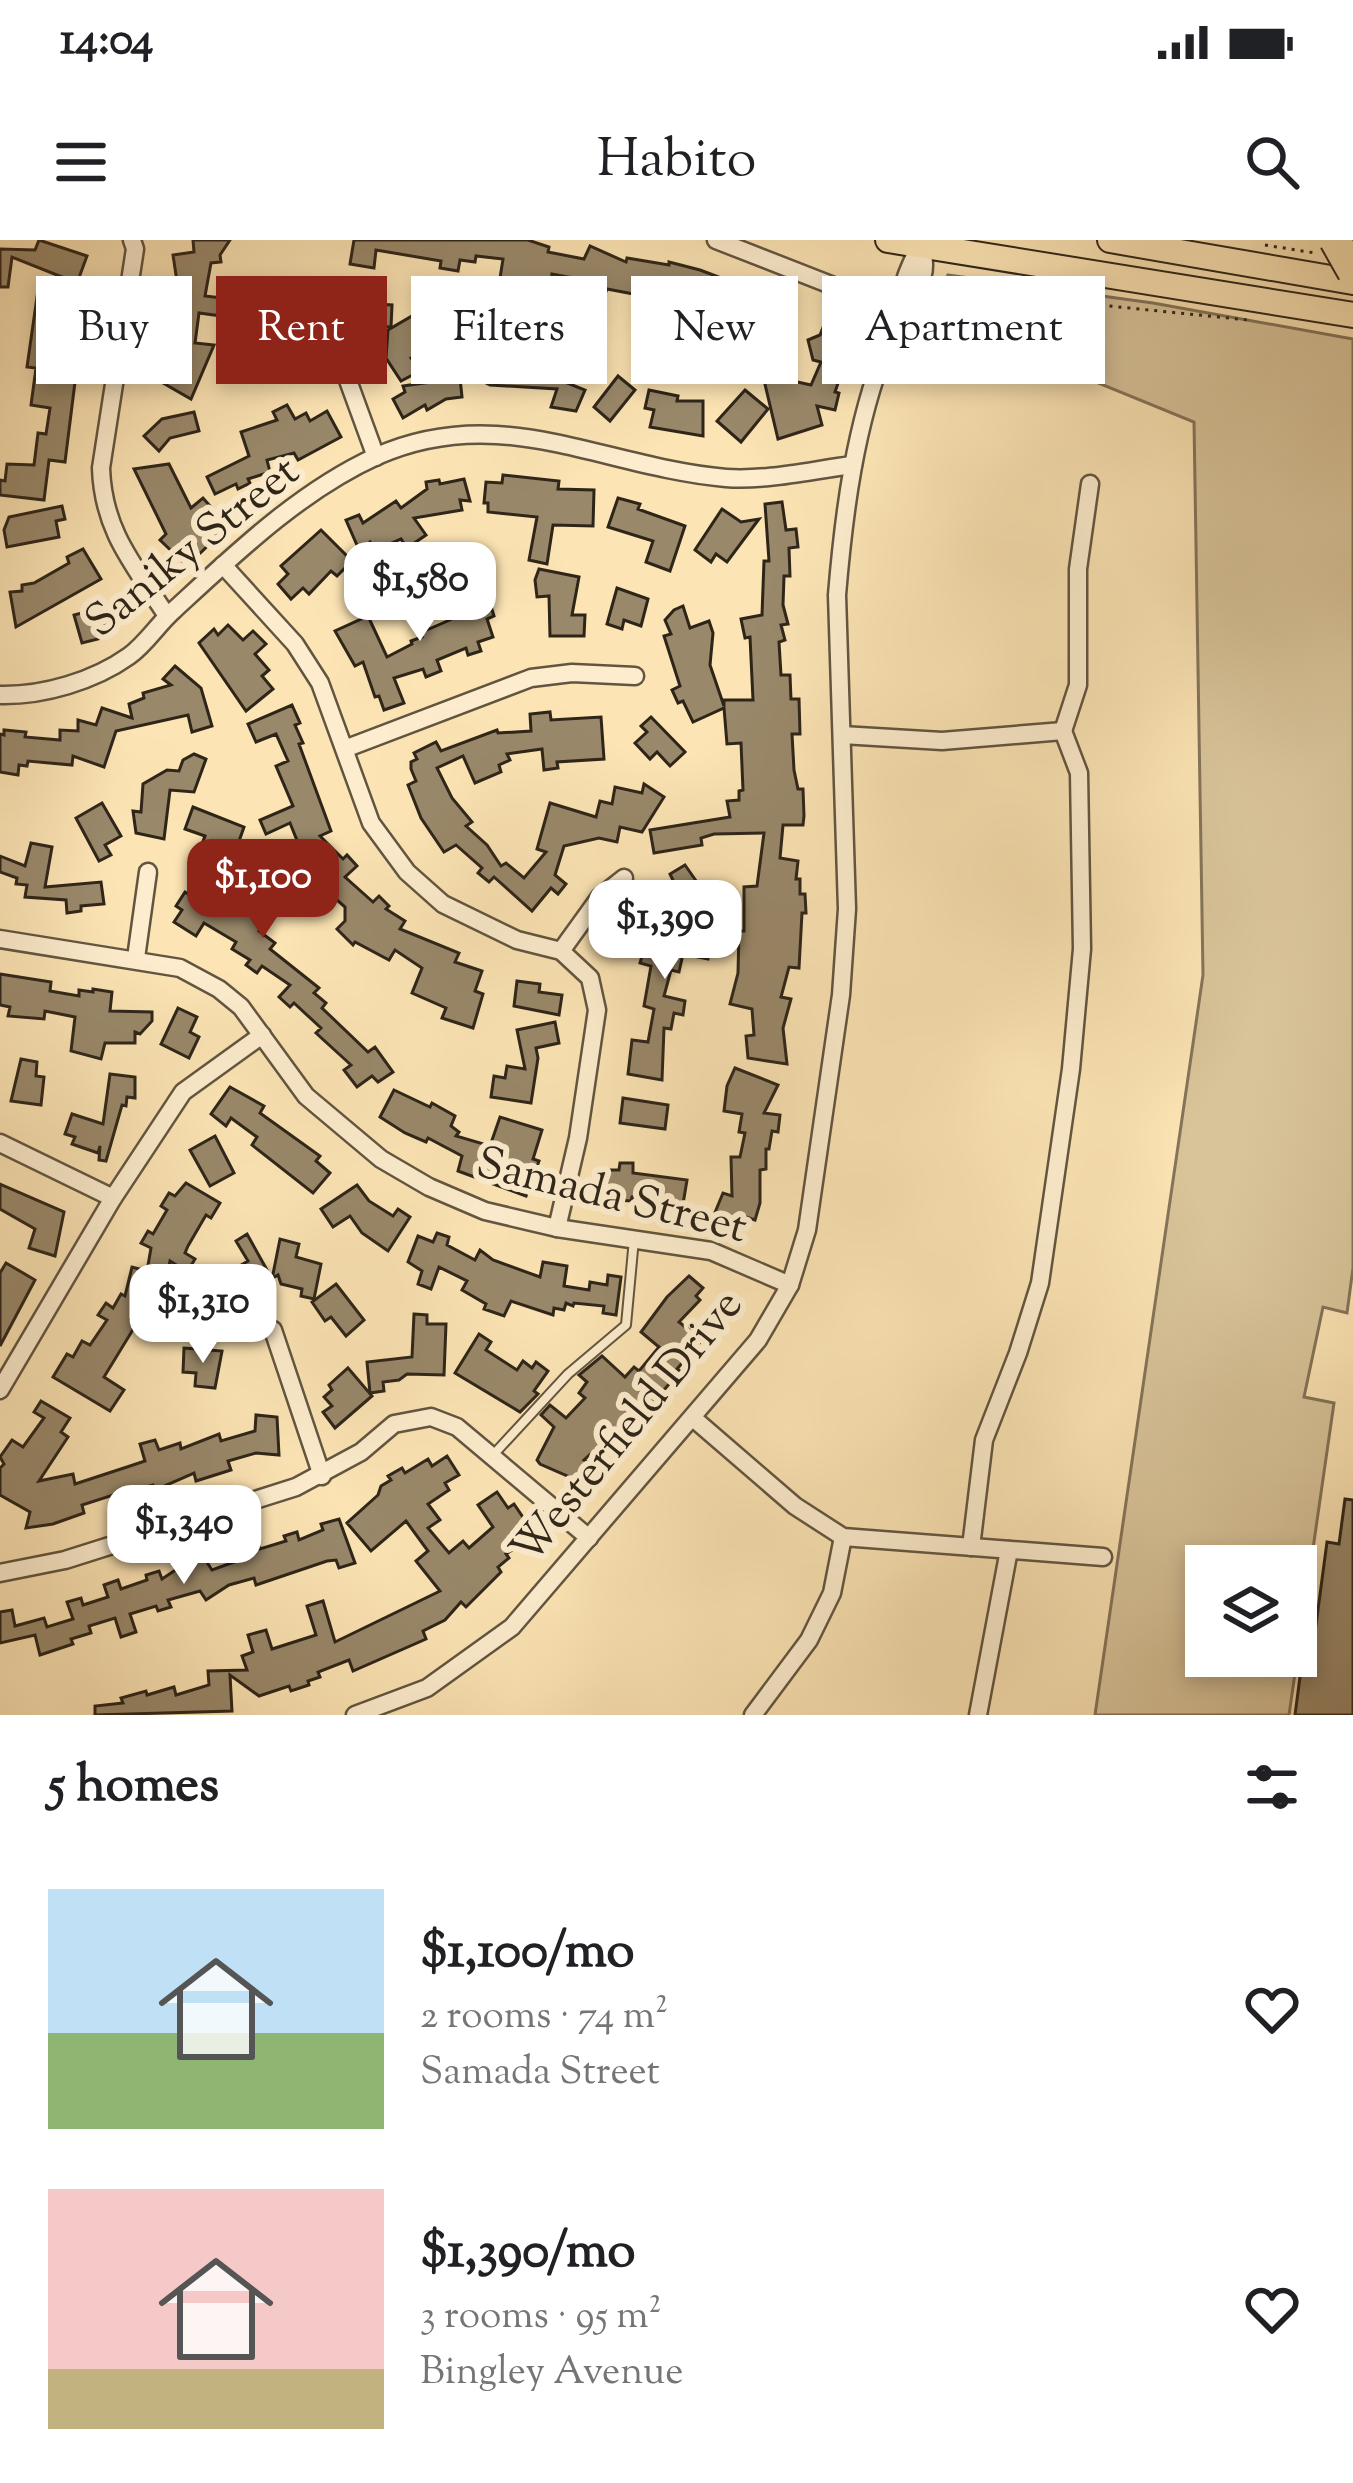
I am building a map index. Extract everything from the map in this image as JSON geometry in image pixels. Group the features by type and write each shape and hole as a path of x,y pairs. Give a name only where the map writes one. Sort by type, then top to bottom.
{"main road":[{"path":"888,240 1353,315"},
{"path":"1110,240 1353,282"}],"street":[{"path":"132,240 135,249 101,468 102,500 113,535 167,616"},
{"path":"716,240 822,281"},
{"name":"Westerfield Drive","path":"922,243 922,276"},
{"path":"349,384 376,457"},
{"name":"Westerfield Drive","path":"355,1715 427,1688 512,1627 758,1340 790,1285 807,1229 841,995 847,909 837,595 853,465 871,384"},
{"name":"Saniky Street","path":"0,695 78,682 130,655 286,511 376,457 433,437 478,432 519,435 681,473 732,479 853,465"},
{"path":"971,1547 984,1439 1040,1283 1071,1069 1082,949 1079,795 1078,773 1063,731 1078,685 1078,569 1090,484"},
{"path":"223,565 295,644 320,682 371,823 406,872 443,904 517,940 562,951 590,978 597,1010 578,1138 557,1228"},
{"path":"347,748 531,678 572,673 635,676"},
{"path":"842,735 942,741 1063,731"},
{"path":"136,958 148,872"},
{"path":"562,951 601,898 624,878"},
{"name":"Samada Street","path":"0,939 181,968 219,989 241,1006 306,1096 380,1159 429,1187 485,1211 557,1228 711,1251 790,1285"},
{"path":"1,1387 113,1198 183,1093 262,1035"},
{"path":"0,1143 113,1198"},
{"path":"273,1330 322,1476"},
{"path":"0,1573 65,1560 322,1476 394,1424 430,1417 457,1427 590,1538"},
{"path":"693,1418 795,1506 842,1537 1102,1557"},
{"path":"753,1715 809,1640 832,1593 842,1537"},
{"path":"978,1715 1010,1550"}],"lane":[{"path":"493,1455 568,1374 626,1325 634,1239"}],"path":[{"path":"1253,243 1340,256"},
{"path":"1105,306 1252,321"}],"shaded area":[{"path":"1105,296 1353,339 1353,1268 1347,1313 1323,1307 1304,1397 1334,1403 1314,1545 1185,1545 1185,1677 1294,1677 1289,1715 1095,1715 1203,975 1194,422 1101,384 1105,384"}],"building":[{"path":"39,240 87,256 80,276 60,276 12,257 8,287 0,287 0,249 35,250"},
{"path":"193,240 230,240 221,262 211,263 205,296 216,297 216,315 199,313 195,343 214,345 191,399 165,384 192,384 192,276 176,276 173,255 194,252"},
{"path":"354,240 528,240 549,247 548,252 584,259 590,246 626,262 627,258 669,262 716,276 631,276 631,294 607,289 607,276 500,276 503,259 476,256 475,262 460,260 458,271 440,268 441,261 376,250 374,268 350,264"},
{"path":"36,304 36,368 27,367"},
{"path":"387,305 392,305 391,327 387,327"},
{"path":"411,317 411,376 401,381 387,360 388,330"},
{"path":"822,330 822,384 838,384 835,410 817,406 822,425 778,439 765,384 811,385 821,362 813,360 808,340"},
{"path":"36,368 36,384 75,384 65,462 49,460 44,500 0,495 7,464 34,465 38,433 46,434 50,408 31,405"},
{"path":"618,376 635,390 610,421 594,407"},
{"path":"461,384 462,397 446,399 427,410 425,405 403,418 393,399 405,392 403,386"},
{"path":"570,384 585,390 576,411 551,407 557,389 490,385"},
{"path":"649,390 678,396 677,401 703,401 703,436 650,427 654,410 645,408"},
{"path":"745,390 768,409 741,442 717,421"},
{"path":"287,405 295,419 306,413 310,421 327,411 341,437 298,460 294,453 267,460 270,472 248,479 250,483 238,489 236,484 215,494 207,477 249,456 241,432 277,420 273,412"},
{"path":"194,412 199,431 170,438 159,451 144,436 162,419"},
{"path":"169,464 191,508 203,498 225,523 223,531 187,566 160,540 166,534 134,469"},
{"path":"503,475 559,481 558,489 594,490 593,526 553,525 547,564 529,560 537,517 488,512 488,503 484,503 486,482 502,483"},
{"path":"464,479 470,501 460,500 462,510 414,518 426,535 407,548 401,539 374,551 370,542 360,552 346,520 359,515 363,523 396,501 401,508 427,489 426,482"},
{"path":"618,498 685,526 670,571 646,562 653,541 608,527"},
{"path":"782,502 786,530 796,529 798,547 789,548 790,576 784,576 788,624 781,625 785,640 779,642 781,675 790,675 791,699 799,699 800,734 792,734 804,816 803,825 783,825 780,858 798,861 796,879 800,879 800,894 805,894 806,913 802,913 799,968 789,967 781,997 791,999 783,1028 787,1064 748,1058 746,1036 754,1035 752,1009 730,1004 738,973 739,931 744,931 744,887 757,886 764,833 714,834 701,838 702,845 654,853 650,830 730,817 727,801 739,800 743,790 741,743 727,744 724,708 693,722 683,701 678,703 672,690 680,686 664,636 671,634 665,620 683,606 690,628 709,621 713,633 710,665 724,706 724,700 753,700 750,637 745,638 741,619 762,615 764,561 769,561 765,504"},
{"path":"62,506 65,519 56,521 59,537 7,547 4,530 9,517"},
{"path":"722,509 741,522 759,519 727,562 716,554 711,562 695,550"},
{"path":"321,530 352,561 337,576 331,571 309,594 303,588 291,599 278,584 288,574 281,566"},
{"path":"83,549 101,579 16,627 10,592 22,591 22,585 69,563 67,557"},
{"path":"539,569 579,577 572,615 585,615 584,636 550,636 549,596 537,597"},
{"path":"476,581 480,601 489,600 494,616 487,619 493,637 478,642 481,651 468,655 466,648 437,660 441,671 426,677 423,669 394,678 404,703 384,710 363,662 355,666 335,631 368,616 387,657 422,637 420,633 452,619 443,592"},
{"path":"617,588 648,599 641,626 624,620 622,629 607,624"},
{"path":"111,605 118,627 82,643 74,615"},
{"path":"228,625 243,640 253,631 266,644 255,654 269,670 262,676 273,689 246,711 199,643 214,629 218,635"},
{"path":"175,666 201,688 212,726 192,732 188,715 116,731 104,767 73,756 72,765 28,761 27,766 19,765 18,775 0,772 0,734 4,730 60,740 60,730 78,731 78,720 96,725 102,708 132,718 129,704 144,698 143,693 171,685 163,679"},
{"path":"292,705 300,723 295,725 303,743 299,744 331,831 320,836 357,866 345,877 373,902 379,896 389,906 386,909 405,921 400,929 459,953 455,962 482,971 475,991 483,994 473,1028 442,1018 446,1008 412,993 422,968 395,950 389,960 353,945 337,929 345,921 345,907 297,865 304,858 290,823 266,834 260,820 293,806 276,766 288,761 276,734 256,742 248,724"},
{"path":"550,712 551,720 601,717 604,759 557,762 558,768 544,770 542,749 507,754 510,760 499,765 501,772 475,783 463,756 437,768 452,798 472,822 466,826 501,866 506,863 524,878 546,852 537,849 550,803 596,817 600,801 612,804 615,787 642,793 644,784 664,797 642,832 620,827 617,842 599,838 564,846 555,875 566,884 558,894 551,888 532,911 494,877 489,882 478,873 482,868 456,845 444,852 421,818 408,785 416,781 411,769 411,762 417,759 414,753 436,742 441,751 497,730 531,731 530,714"},
{"path":"651,717 685,752 670,766 657,752 650,759 635,743 647,732 641,726"},
{"path":"194,754 206,759 194,792 170,790 164,839 136,833 133,811 141,812 143,784 167,770 179,771 183,760"},
{"path":"102,803 121,836 105,845 111,855 99,861 76,818"},
{"path":"193,807 244,827 238,844 254,855 247,867 240,863 224,890 244,905 251,894 273,907 259,931 275,943 270,949 319,988 314,993 326,1003 322,1008 368,1052 375,1047 393,1072 378,1082 372,1076 357,1087 344,1070 351,1065 316,1033 321,1028 294,1003 290,1007 279,997 290,985 262,966 257,973 246,965 250,960 232,949 236,942 204,923 196,936 174,922 182,910 176,906 185,892 196,899 225,853 202,844 205,836 185,829"},
{"path":"31,843 52,847 45,887 101,882 104,904 67,913 66,900 25,897 27,885 16,884 17,878 0,872 0,856 25,866"},
{"path":"685,865 708,898 687,910 670,874"},
{"path":"656,916 695,923 691,916 711,918 708,931 712,932 708,959 683,954 679,972 671,970 664,996 685,1001 683,1015 674,1013 671,1029 664,1028 662,1080 628,1074 632,1040 648,1042 654,1009 644,1006 651,966 640,963 647,939 634,937 638,920 654,923"},
{"path":"0,974 51,982 50,991 79,996 79,990 112,992 110,1011 152,1012 152,1021 140,1034 135,1032 135,1043 105,1043 101,1059 71,1051 75,1017 45,1011 44,1019 8,1016 10,1007 0,1005"},
{"path":"517,981 540,984 539,992 562,995 559,1015 514,1006"},
{"path":"178,1008 197,1017 190,1032 199,1037 189,1058 161,1044"},
{"path":"555,1022 559,1043 536,1048 531,1103 491,1097 494,1076 505,1078 507,1066 525,1069 517,1030"},
{"path":"21,1059 37,1062 36,1076 44,1077 41,1105 11,1101"},
{"path":"735,1068 778,1085 764,1113 780,1115 778,1132 772,1131 766,1149 766,1169 760,1170 755,1220 737,1214 732,1229 711,1222 723,1193 732,1196 731,1157 740,1157 745,1133 739,1132 742,1114 724,1111"},
{"path":"110,1074 135,1077 135,1098 127,1097 126,1106 122,1105 106,1161 99,1160 100,1146 98,1153 72,1144 75,1137 65,1134 72,1114 103,1124"},
{"path":"230,1087 264,1106 260,1113 320,1156 316,1161 330,1173 313,1193 252,1145 257,1137 231,1118 226,1126 211,1114"},
{"path":"394,1090 455,1116 451,1126 459,1132 456,1136 490,1146 500,1117 542,1130 533,1159 539,1161 526,1196 458,1171 462,1156 428,1138 426,1142 405,1133 380,1117"},
{"path":"623,1098 668,1105 665,1129 620,1123"},
{"path":"215,1136 234,1173 210,1186 190,1150"},
{"path":"620,1163 633,1163 633,1173 687,1180 683,1204 632,1197 631,1201 618,1200 618,1191 602,1191 603,1170 619,1170"},
{"path":"186,1183 220,1203 211,1218 206,1215 188,1246 185,1253 195,1259 187,1272 170,1261 163,1294 149,1291 131,1319 137,1323 104,1377 124,1390 110,1411 53,1377 82,1341 90,1345 107,1320 98,1315 106,1303 113,1308 121,1294 125,1296 132,1267 147,1271 151,1248 141,1243 148,1231 153,1234 167,1210 161,1206 169,1193 175,1196"},
{"path":"0,1184 64,1212 55,1256 29,1248 35,1229 0,1209"},
{"path":"357,1185 369,1201 393,1216 398,1209 410,1217 388,1251 362,1233 350,1216 333,1227 321,1209"},
{"path":"437,1233 449,1237 447,1245 475,1260 480,1250 493,1260 540,1277 543,1262 567,1266 564,1286 589,1290 590,1282 607,1285 608,1275 621,1277 616,1315 603,1313 604,1306 566,1303 564,1310 554,1308 553,1315 511,1301 504,1316 484,1309 486,1304 462,1290 467,1281 439,1267 431,1289 418,1284 422,1271 408,1262 418,1236 433,1242"},
{"path":"247,1234 272,1279 227,1298 239,1310 214,1341 197,1325 212,1309 192,1312 248,1261 236,1241"},
{"path":"280,1239 299,1244 296,1257 321,1264 314,1299 301,1296 302,1289 281,1284 278,1275 272,1278"},
{"path":"6,1263 35,1280 0,1346 0,1273"},
{"path":"689,1276 703,1288 696,1296 700,1300 679,1322 702,1340 677,1369 680,1371 626,1435 618,1429 584,1460 589,1463 579,1481 540,1464 537,1460 554,1427 541,1415 550,1405 566,1418 585,1398 579,1393 587,1382 579,1375 602,1356 625,1377 634,1367 639,1371 659,1347 641,1332"},
{"path":"336,1284 364,1320 346,1336 331,1317 325,1321 312,1302"},
{"path":"414,1314 427,1315 427,1324 446,1324 444,1375 407,1374 383,1382 384,1391 370,1393 367,1362 412,1357"},
{"path":"479,1334 491,1342 486,1350 517,1370 523,1361 532,1368 536,1362 548,1371 534,1391 538,1394 520,1412 455,1373"},
{"path":"184,1348 222,1351 215,1388 195,1386 196,1373 183,1372"},
{"path":"348,1368 372,1396 335,1428 323,1412 332,1406 324,1397 332,1390 329,1385"},
{"path":"41,1401 70,1418 61,1432 68,1437 39,1481 73,1474 75,1484 145,1461 140,1444 155,1440 159,1450 180,1443 181,1449 219,1434 221,1441 255,1431 256,1415 277,1417 279,1455 256,1453 228,1461 231,1470 196,1481 194,1473 155,1490 153,1485 128,1492 130,1498 116,1503 113,1495 82,1505 84,1513 26,1528 30,1512 0,1495 4,1464 0,1457 12,1440 23,1447 44,1418 34,1412"},
{"path":"447,1456 459,1475 445,1483 449,1490 428,1504 440,1520 428,1528 449,1553 463,1541 469,1548 493,1527 478,1505 497,1492 508,1508 514,1504 535,1535 506,1554 509,1558 498,1567 501,1572 466,1607 461,1602 445,1620 423,1631 426,1639 353,1671 349,1660 318,1672 320,1677 308,1681 309,1685 291,1691 289,1686 259,1696 230,1675 232,1711 95,1715 95,1706 123,1703 121,1698 146,1691 147,1695 174,1687 176,1695 209,1685 208,1671 247,1670 242,1656 253,1652 248,1635 266,1630 272,1649 316,1635 307,1606 323,1601 335,1642 440,1591 416,1561 428,1551 406,1521 371,1551 347,1523 378,1495 381,1486 391,1480 388,1476 402,1468 405,1473 428,1459 432,1466"},
{"path":"1345,1499 1353,1500 1353,1715 1295,1715 1300,1677 1317,1677 1317,1617 1327,1542 1339,1544"},
{"path":"339,1519 355,1563 339,1568 336,1560 327,1561 256,1585 254,1578 229,1585 206,1600 200,1591 168,1600 171,1607 130,1614 136,1632 121,1637 115,1618 89,1626 91,1633 71,1639 73,1644 40,1655 35,1635 0,1643 0,1612 12,1610 15,1626 44,1618 47,1627 73,1619 67,1602 81,1598 83,1605 108,1597 104,1585 118,1580 121,1589 159,1571 162,1579 201,1553 212,1570 248,1557 245,1547 258,1544 260,1549 297,1532 299,1540 323,1530 321,1524"}]}
